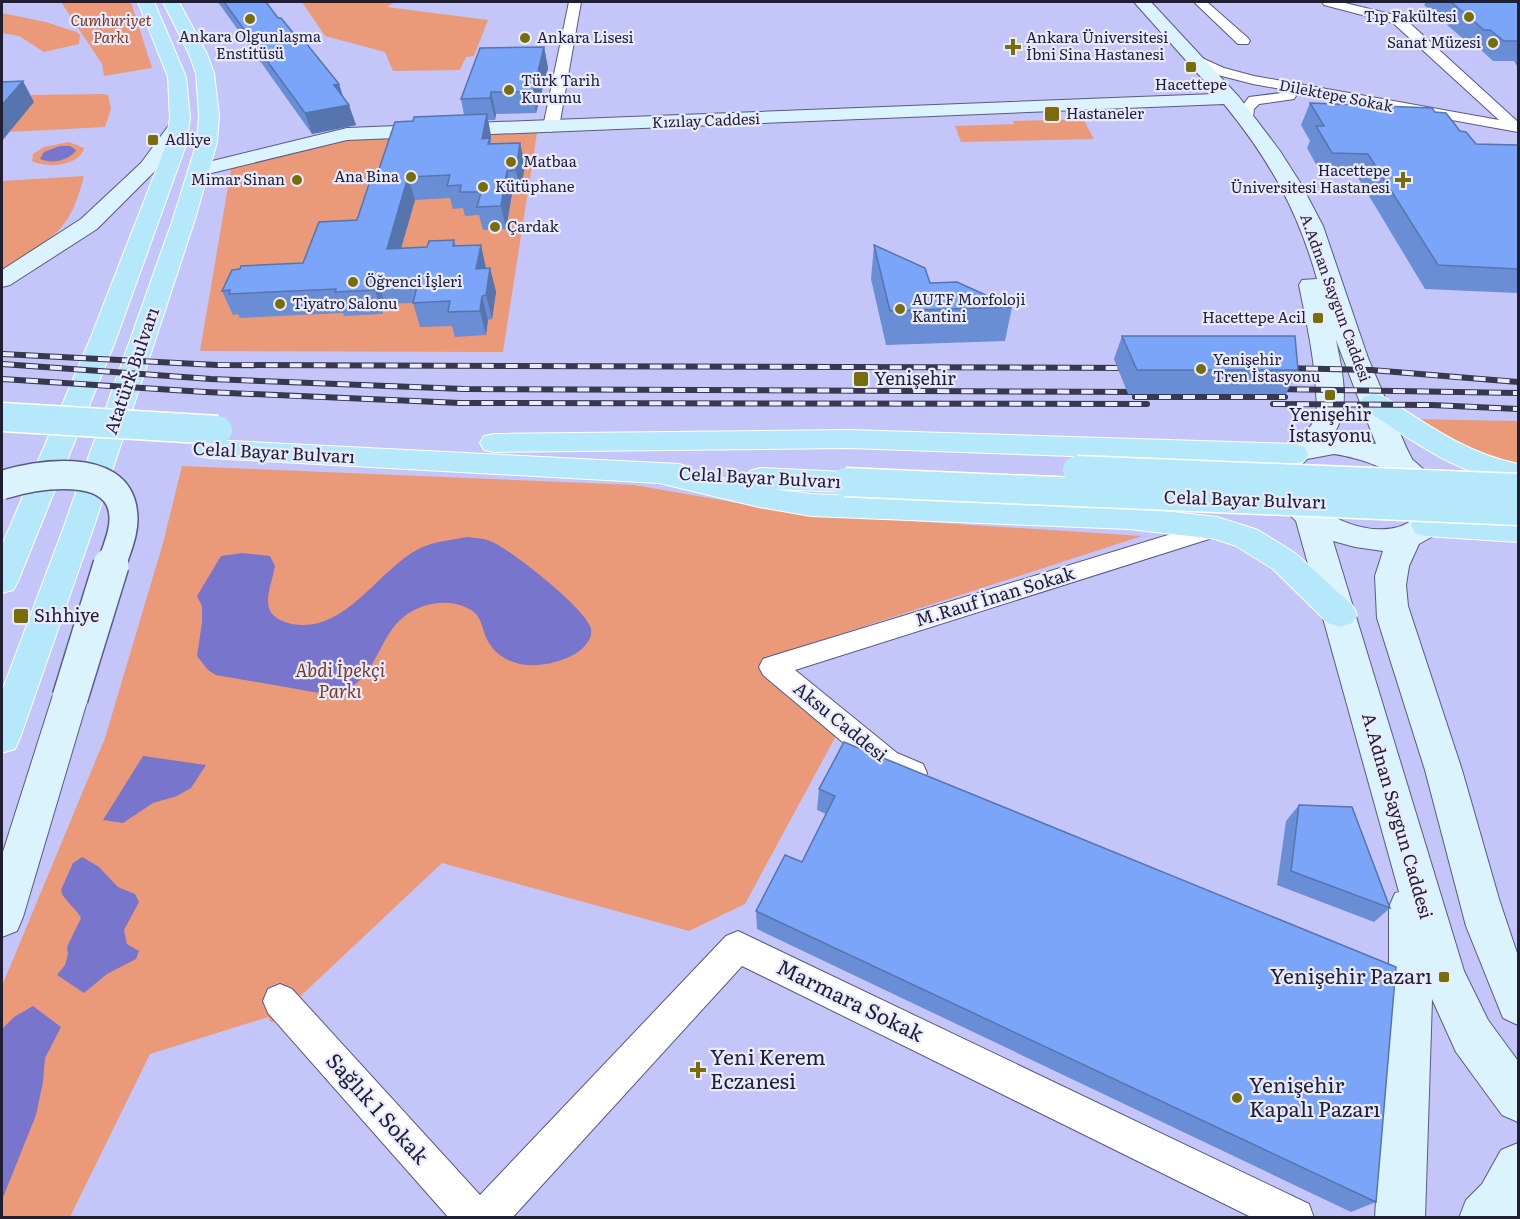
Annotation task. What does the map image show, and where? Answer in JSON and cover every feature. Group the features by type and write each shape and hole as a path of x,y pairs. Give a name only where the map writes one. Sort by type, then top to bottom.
{"main road":[{"name":"Atatürk Bulvarı","path":"2,581 106,331 176,145 179,125 177,77 146,2"},
{"name":"Atatürk Bulvarı","path":"2,738 53,602 184,219 207,142 209,115 205,73 198,54 171,2"},
{"name":"A.Adnan Saygun Caddesi","path":"1129,2 1191,67 1217,100 1271,170 1294,213 1302,239 1327,359 1330,414 1325,426 1284,472 1284,482 1298,505 1310,516 1325,525 1359,538 1394,540 1417,531"},
{"name":"A.Adnan Saygun Caddesi","path":"1142,2 1251,115 1282,170 1306,214 1355,359 1404,469"},
{"name":"Kızılay Caddesi","path":"199,170 347,134 405,130 550,127 1217,100"},
{"path":"2,280 88,224 148,167 179,125"},
{"path":"1374,403 1450,452 1488,468 1518,475"},
{"name":"Celal Bayar Bulvarı","path":"2,417 214,440 659,473 845,472 1351,480 1518,488"},
{"name":"Celal Bayar Bulvarı","path":"2,439 494,443 845,472 1518,511"},
{"path":"494,443 849,440 1300,452"},
{"name":"A.Adnan Saygun Caddesi","path":"1300,452 1319,446 1351,447 1384,457 1420,482 1431,501 1430,518 1395,554 1389,592 1394,618 1450,790 1470,872 1507,981 1518,1003"},
{"path":"1404,469 1518,475"},
{"path":"659,473 736,492 812,505 1129,518 1217,528 1247,538 1284,561 1340,614"},
{"path":"2,484 45,475 80,475 109,488 118,498 123,510 119,541 2,917"},
{"name":"A.Adnan Saygun Caddesi","path":"1310,516 1434,948 1448,987 1472,1036 1518,1100"},
{"path":"1417,531 1518,531"},
{"path":"1400,1218 1395,971 1409,861"},
{"path":"1484,1218 1511,1183 1518,1167"},
{"path":"1494,1218 1518,1215"}],"street":[{"path":"550,127 575,2"},
{"path":"1200,2 1243,41"},
{"path":"1328,2 1398,20 1517,130"},
{"name":"Dilektepe Sokak","path":"1196,57 1219,71 1252,80 1517,130"},
{"path":"1251,115 1256,103 1265,100 1300,99 1517,130"},
{"name":"M.Rauf İnan Sokak","path":"772,667 1217,528"},
{"name":"Aksu Caddesi","path":"772,667 887,762 942,785"},
{"name":"Marmara Sokak","path":"485,1218 738,947 1295,1218"},
{"name":"Sağlık 1 Sokak","path":"280,1001 475,1218"}],"green space":[{"name":"Cumhuriyet Parkı","path":"61,2 131,2 152,68 104,76 102,64"},
{"path":"302,2 395,2 387,7 488,20 474,56 466,57 460,70 393,71 385,52 325,36"},
{"path":"2,13 46,22 76,32 80,35 79,44 44,52 19,36 2,33"},
{"path":"32,95 108,95 111,109 105,127 10,132 25,102"},
{"path":"1083,119 1094,139 961,142 955,126 1014,124 1013,121"},
{"path":"537,133 503,352 200,351 231,169 349,140 403,136"},
{"path":"69,142 84,148 76,159 54,165 32,161 33,154 44,147"},
{"path":"84,176 72,212 64,224 45,242 2,269 2,181"},
{"path":"1413,419 1518,421 1518,466 1479,456"},
{"name":"Abdi İpekçi Parkı","path":"182,466 634,485 801,514 1142,536 764,659 837,734 745,904 689,931 442,863 272,1023 268,1017 150,1054 70,1217 2,1218 2,986 105,738 163,543"}],"shaded area":[{"path":"60,146 70,146 76,150 67,158 59,161 40,159 44,152"},
{"path":"467,537 485,539 513,555 577,608 591,629 589,640 584,647 575,654 553,663 529,665 517,663 506,659 489,643 476,613 458,605 444,603 415,610 397,623 366,674 356,684 343,691 325,694 216,675 208,670 197,656 202,606 197,596 221,556 242,553 270,556 275,566 268,600 272,614 288,623 307,625 325,621 341,612 357,601 400,561 415,551 434,543"},
{"path":"143,756 206,765 191,788 177,796 153,803 123,823 103,820"},
{"path":"82,857 99,867 118,887 135,894 139,902 124,930 127,944 139,951 136,959 107,974 84,993 57,975 65,965 67,947 81,918 61,890 73,863"},
{"path":"33,1006 61,1027 45,1058 36,1115 2,1200 2,1029 14,1017"}],"building":[{"path":"224,2 266,2 294,34 298,33 339,84 334,85 349,105 305,113"},
{"path":"1451,2 1518,2 1518,41 1504,41 1490,30 1484,30"},
{"path":"544,47 533,92 491,92 490,98 461,99 480,48"},
{"path":"23,81 2,105 2,82"},
{"path":"1310,103 1432,108 1435,112 1446,113 1460,131 1466,132 1476,144 1518,145 1518,269 1438,265 1368,154 1332,153 1316,126 1324,126"},
{"path":"487,114 482,139 490,138 488,144 520,143 516,170 507,171 501,206 477,207 481,192 460,192 461,185 447,186 450,175 408,177 387,249 427,247 429,241 454,240 453,246 481,245 476,269 490,268 486,295 482,296 480,311 448,312 450,301 413,303 419,278 377,280 375,290 335,292 336,289 229,294 230,290 222,291 232,270 240,269 241,266 303,263 319,222 357,220 371,178 376,178 395,122 413,121 414,117"},
{"path":"874,245 925,268 930,283 957,282 1012,307 890,311"},
{"path":"1122,336 1295,336 1298,370 1137,370"},
{"name":"Yenişehir Kapalı Pazarı","path":"844,742 1396,967 1376,1202 756,911 785,855 802,862 835,796 819,789"},
{"path":"1299,805 1352,807 1390,908 1291,871"}],"railway":[{"path":"2,354 217,365 1135,368"},
{"path":"2,364 211,379 464,389 1144,392"},
{"path":"1282,368 1371,370 1518,382"},
{"path":"2,379 205,392 460,403 1147,404"},
{"path":"1273,389 1518,393"},
{"path":"1135,397 1285,397"},
{"path":"1273,404 1432,405 1518,409"}],"place":[{"name":"Tıp Fakültesi","path":"1469,17"},
{"name":"Ankara Olgunlaşma Enstitüsü","path":"250,19"},
{"name":"Ankara Lisesi","path":"525,38"},
{"name":"Sanat Müzesi","path":"1493,43"},
{"name":"Ankara Üniversitesi İbni Sina Hastanesi","path":"1013,47"},
{"name":"Hacettepe","path":"1191,67"},
{"name":"Türk Tarih Kurumu","path":"509,90"},
{"name":"Hastaneler","path":"1052,114"},
{"name":"Adliye","path":"153,140"},
{"name":"Matbaa","path":"511,162"},
{"name":"Ana Bina","path":"411,177"},
{"name":"Mimar Sinan","path":"297,180"},
{"name":"Hacettepe Üniversitesi Hastanesi","path":"1403,180"},
{"name":"Kütüphane","path":"483,187"},
{"name":"Çardak","path":"495,227"},
{"name":"Öğrenci İşleri","path":"353,282"},
{"name":"Tiyatro Salonu","path":"280,304"},
{"name":"AUTF Morfoloji Kantini","path":"900,309"},
{"name":"Hacettepe Acil","path":"1318,318"},
{"name":"Yenişehir Tren İstasyonu","path":"1201,369"},
{"name":"Yenişehir","path":"861,379"},
{"name":"Yenişehir İstasyonu","path":"1330,395"},
{"name":"Sıhhiye","path":"21,616"},
{"name":"Yenişehir Pazarı","path":"1444,977"},
{"name":"Yeni Kerem Eczanesi","path":"698,1070"},
{"name":"Yenişehir Kapalı Pazarı","path":"1237,1098"}]}
